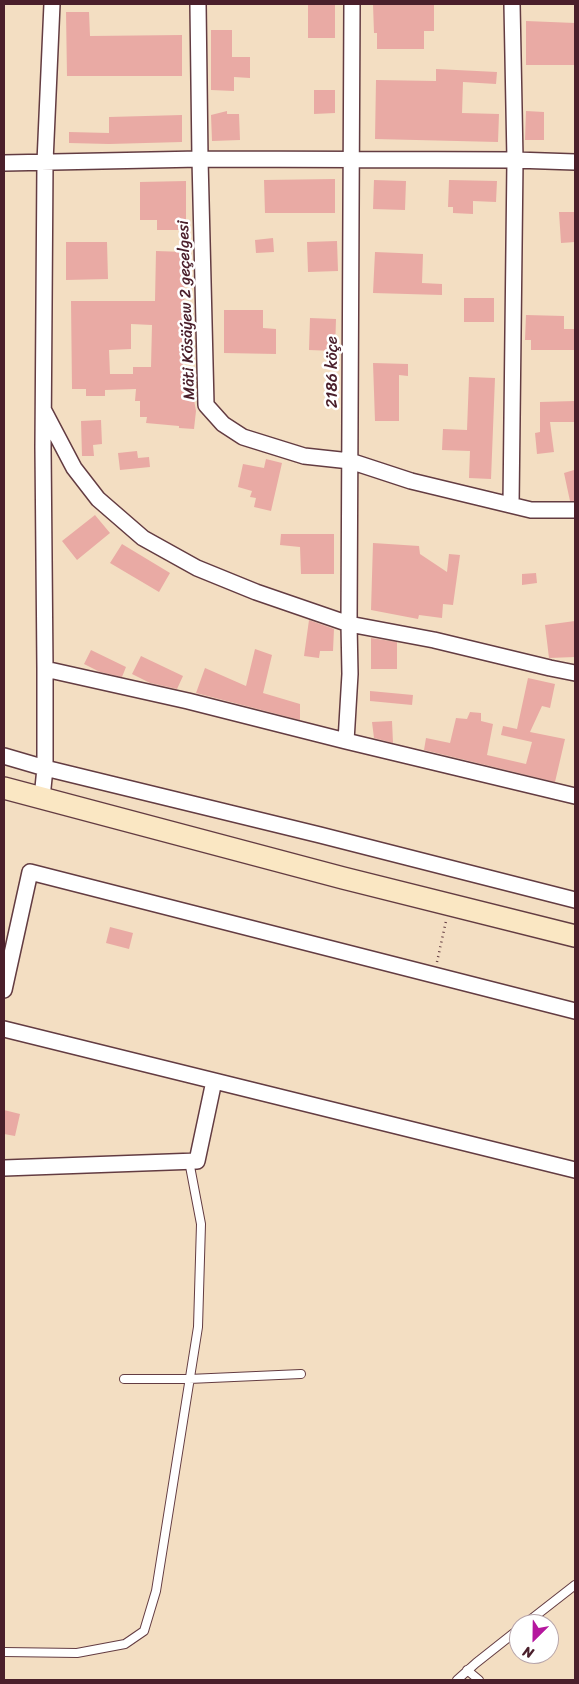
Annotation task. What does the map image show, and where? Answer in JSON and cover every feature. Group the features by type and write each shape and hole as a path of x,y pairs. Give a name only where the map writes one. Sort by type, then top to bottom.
{"street":[{"path":"42,798 45,669 43,408 45,162 52,4"},
{"name":"Mäti Kösäýew 2 geçelgesi","path":"198,4 206,404 223,424 244,437 304,456 350,461 411,481 531,510 575,510"},
{"name":"2186 köçe","path":"346,741 350,674 352,4"},
{"path":"511,505 515,160 512,4"},
{"path":"4,163 200,159 515,160 575,162"},
{"path":"43,408 74,468 98,499 143,538 197,568 256,592 349,624 434,640 550,668 575,672"},
{"path":"45,669 188,701 575,796"},
{"path":"4,756 44,768 310,832 575,900"},
{"path":"4,788 575,936"},
{"path":"4,990 30,872 575,1011"},
{"path":"4,1029 575,1170"},
{"path":"4,1168 197,1160 214,1081"}],"lane":[{"path":"4,1652 77,1653 125,1644 144,1630 156,1591 198,1327 202,1224 189,1161"},
{"path":"124,1379 189,1379 301,1374"},
{"path":"538,1614 575,1585"},
{"path":"457,1680 509,1637"},
{"path":"468,1670 479,1680"}],"path":[{"path":"434,975 450,905"}],"building":[{"path":"308,4 335,4 335,38 308,38"},
{"path":"373,4 434,4 434,31 424,31 424,49 377,49 377,33 374,33"},
{"path":"66,12 89,12 90,36 182,35 182,76 67,76"},
{"path":"526,21 575,23 575,65 526,65"},
{"path":"211,30 232,30 232,57 250,57 250,78 234,77 234,91 211,90"},
{"path":"436,69 497,72 496,84 463,82 462,113 499,114 498,142 375,139 376,80 436,81"},
{"path":"314,90 335,90 335,113 314,114"},
{"path":"227,111 227,114 239,114 240,140 212,141 211,115"},
{"path":"526,111 544,112 544,140 525,140"},
{"path":"182,115 182,142 69,143 69,132 109,133 109,117"},
{"path":"335,179 335,213 265,213 264,180"},
{"path":"374,180 406,181 405,210 373,209"},
{"path":"449,180 497,181 496,202 473,201 473,214 453,213 453,207 448,207"},
{"path":"186,181 186,230 157,230 157,220 140,220 140,182"},
{"path":"559,212 575,212 575,242 561,243"},
{"path":"273,238 274,252 256,253 255,240"},
{"path":"337,241 338,271 308,272 307,242"},
{"path":"66,242 107,242 108,279 66,280"},
{"path":"156,251 185,252 183,379 190,378 196,411 194,429 146,423 147,417 140,417 140,401 135,401 136,389 105,390 105,396 86,396 86,389 72,389 71,301 155,301","holes":["131,324 152,325 151,367 133,367 133,374 110,374 109,350 131,349"]},
{"path":"375,252 423,254 422,283 442,284 442,295 373,293"},
{"path":"464,298 494,298 494,322 464,322"},
{"path":"224,310 263,310 263,328 276,329 276,354 224,353"},
{"path":"526,315 564,316 564,329 575,329 575,350 531,350 531,340 525,340"},
{"path":"310,318 336,319 335,351 309,350"},
{"path":"373,363 408,364 408,376 399,375 399,421 375,421"},
{"path":"469,377 495,378 491,479 469,478 470,451 442,450 443,429 467,430"},
{"path":"575,401 575,422 550,422 554,452 537,454 535,433 540,432 540,402"},
{"path":"101,420 102,444 93,445 94,456 82,456 81,421"},
{"path":"137,451 138,458 149,457 150,467 120,470 118,453"},
{"path":"266,459 282,463 271,511 254,507 256,498 250,497 252,491 238,487 243,464 264,468"},
{"path":"574,470 575,501 570,501 564,473"},
{"path":"95,515 110,533 77,560 62,541"},
{"path":"281,534 334,534 334,574 301,574 300,547 280,545"},
{"path":"373,543 419,546 420,554 447,572 449,554 460,555 453,605 443,604 442,618 419,615 418,619 371,610"},
{"path":"122,544 170,573 159,592 110,563"},
{"path":"536,573 537,583 522,585 522,574"},
{"path":"309,620 334,629 333,651 320,651 319,658 304,656"},
{"path":"575,621 575,657 549,658 545,625"},
{"path":"371,638 397,642 397,669 371,669"},
{"path":"255,649 272,655 263,693 300,704 300,720 196,693 205,668 246,686"},
{"path":"91,650 126,667 122,677 100,672 84,664"},
{"path":"141,656 183,676 177,689 150,683 132,674"},
{"path":"528,678 555,684 550,708 542,706 530,732 565,739 555,782 424,750 426,738 450,743 456,718 467,719 470,712 481,713 481,721 493,724 487,755 526,764 532,742 501,735 503,726 517,729"},
{"path":"370,691 413,695 412,705 370,701"},
{"path":"392,721 393,743 374,738 372,722"},
{"path":"110,927 133,933 129,949 106,943"},
{"path":"4,1110 20,1114 15,1136 4,1134"}]}
